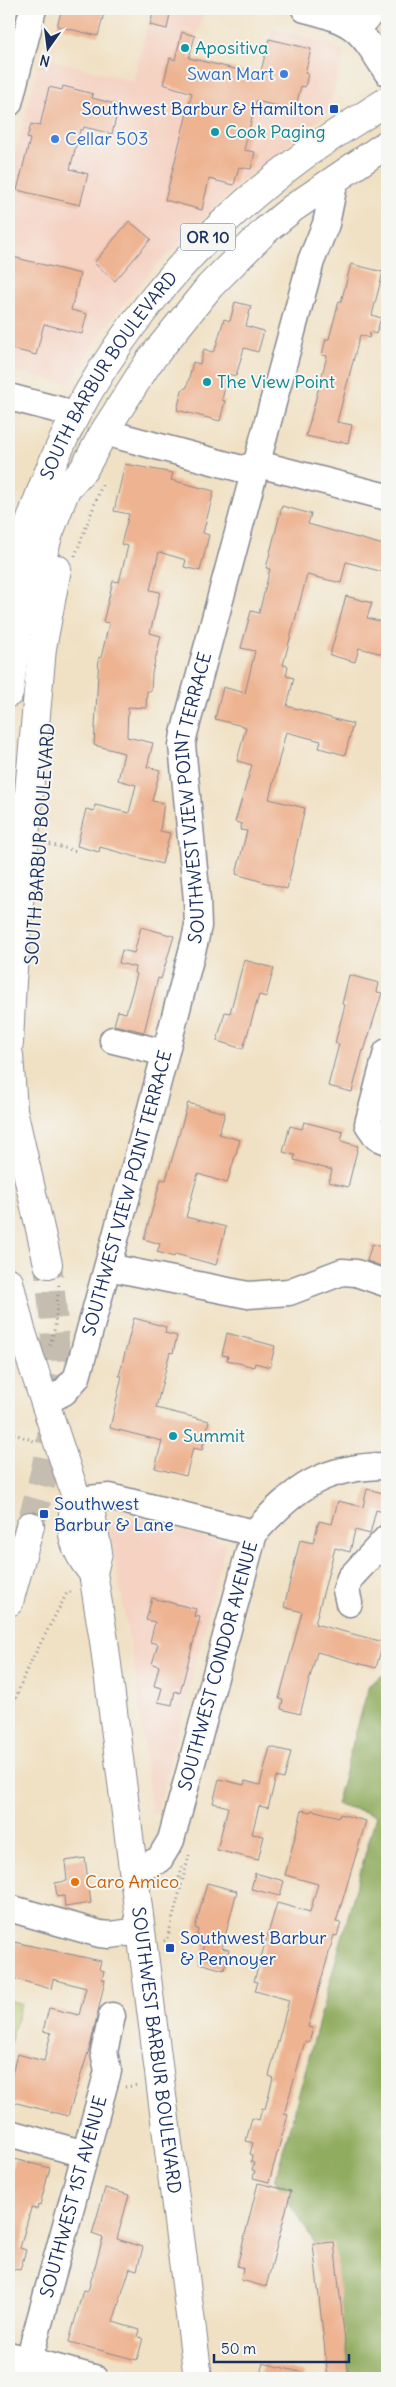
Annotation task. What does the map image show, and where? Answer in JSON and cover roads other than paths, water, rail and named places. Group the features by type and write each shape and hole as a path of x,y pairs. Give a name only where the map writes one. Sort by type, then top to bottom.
{"main road":[{"name":"SOUTH BARBUR BOULEVARD","path":"9,693 17,630 10,585 40,493 74,418 127,334 167,282 207,238 249,199 301,158 387,101"},
{"name":"SOUTH BARBUR BOULEVARD","path":"17,630 33,593 48,536 66,489 94,474 104,432 130,390 167,337 210,286 266,230 293,208 387,144"},
{"name":"OR 10","path":"9,1042 12,980 42,648 55,577 80,496 94,474"},
{"path":"9,1056 13,1110 54,1272"},
{"path":"9,1282 21,1330 77,1500"},
{"path":"9,1357 21,1330"},
{"name":"SOUTHWEST BARBUR BOULEVARD","path":"77,1500 70,1518 79,1557 94,1580 104,1641 198,2378"},
{"path":"9,1602 30,1526"}],"street":[{"path":"9,103 33,9"},
{"path":"305,9 344,21 358,30 373,48 387,72"},
{"path":"358,30 374,9"},
{"name":"SOUTHWEST VIEW POINT TERRACE","path":"45,1402 64,1392 77,1377 198,926 182,745 311,260 326,224 335,180"},
{"path":"9,397 59,410 74,418"},
{"path":"104,432 242,469 258,464 387,497"},
{"path":"113,1040 165,1053"},
{"path":"387,1052 368,1124 377,1137 387,1140"},
{"path":"108,1267 248,1295 289,1292 342,1272 356,1272 385,1283"},
{"name":"SOUTHWEST CONDOR AVENUE","path":"133,1871 159,1860 171,1840 254,1533 279,1505 328,1474 362,1466 387,1466"},
{"path":"77,1500 110,1497 254,1533"},
{"path":"349,1603 346,1590 350,1578 387,1538"},
{"path":"9,1908 100,1934 140,1932"},
{"name":"SOUTHWEST 1ST AVENUE","path":"20,2365 85,2154 105,2081 104,2052 112,2016"},
{"path":"9,2133 85,2154"},
{"path":"20,2365 94,2378"}],"tunnel":[{"path":"30,1526 46,1466 56,1387 55,1346 48,1264"}],"place":[{"name":"Apositiva","path":"185,48"},
{"name":"Swan Mart","path":"284,74"},
{"name":"Southwest Barbur & Hamilton","path":"334,109"},
{"name":"Cook Paging","path":"215,132"},
{"name":"Cellar 503","path":"55,139"},
{"name":"The View Point","path":"207,382"},
{"name":"Summit","path":"173,1436"},
{"name":"Southwest Barbur & Lane","path":"44,1514"},
{"name":"Caro Amico","path":"75,1882"},
{"name":"Southwest Barbur & Pennoyer","path":"170,1948"}]}
